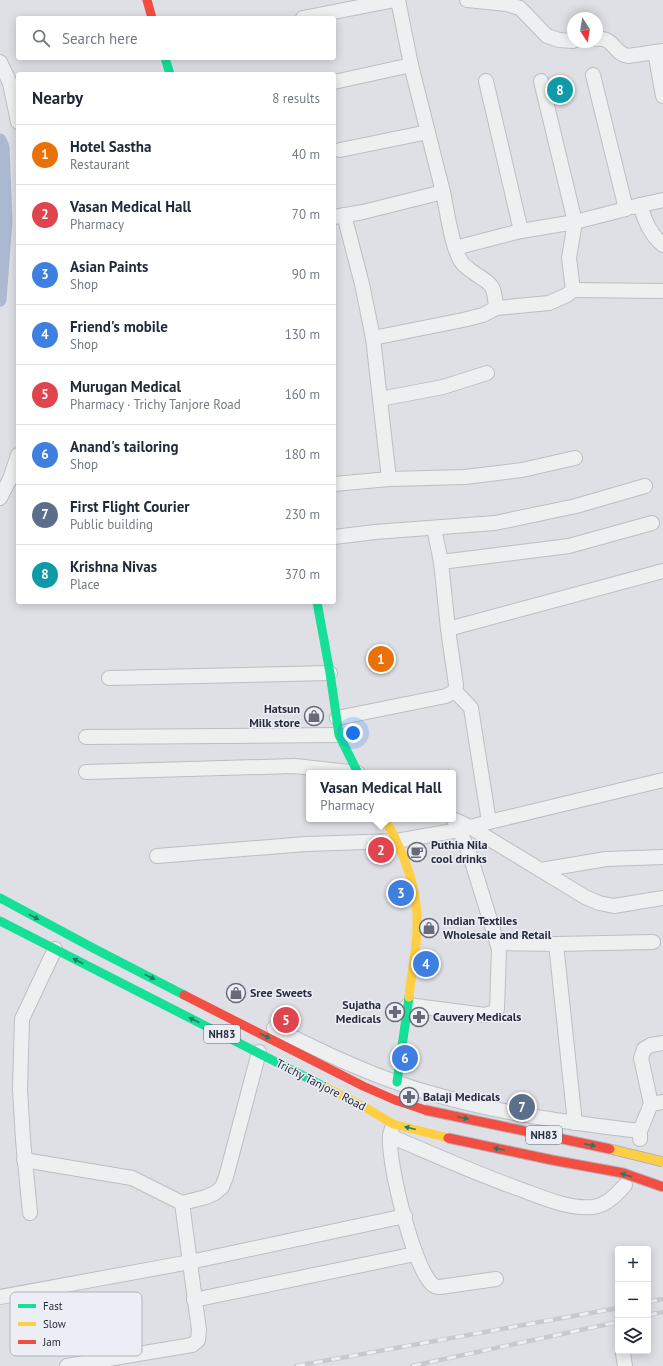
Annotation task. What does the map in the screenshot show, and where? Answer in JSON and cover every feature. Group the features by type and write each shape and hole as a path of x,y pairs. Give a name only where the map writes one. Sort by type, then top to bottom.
{"main road":[{"path":"147,0 151,16"},
{"path":"166,60 168,72"},
{"path":"317,604 330,673 339,735 356,770"},
{"path":"387,822 406,865 417,914 416,941 397,1082"},
{"name":"Trichy Tanjore Road","path":"0,898 93,948 224,1015 364,1086 395,1100 425,1110 628,1153 663,1162"},
{"name":"Trichy Tanjore Road","path":"0,921 368,1109 391,1130 448,1138 623,1173 663,1187"}],"street":[{"path":"313,16 395,0"},
{"path":"398,0 411,65 443,192 455,248 463,264 491,284 495,294 496,308"},
{"path":"467,0 507,4 520,8 547,36 559,40 567,41"},
{"path":"603,39 608,41 624,56 659,52 663,96"},
{"path":"0,62 10,83 16,101"},
{"path":"336,82 411,65"},
{"path":"593,75 626,209"},
{"path":"486,81 520,231"},
{"path":"541,81 575,222 569,258 573,290"},
{"path":"340,150 428,132"},
{"path":"388,472 373,338 348,215 443,192"},
{"path":"455,248 520,231 575,222 663,200"},
{"path":"640,205 645,221 655,238 663,245"},
{"path":"373,338 463,320 483,315 496,308 549,303 567,295 573,290 663,291"},
{"path":"380,399 443,387 487,373"},
{"path":"336,484 388,472 465,476 522,470 575,458"},
{"path":"0,498 14,479 16,466"},
{"path":"336,537 375,532 495,524 576,506 645,486"},
{"path":"440,562 569,546 652,523"},
{"path":"434,528 440,562 456,685 455,691"},
{"path":"448,629 663,572"},
{"path":"109,678 330,673"},
{"path":"337,718 446,696 455,691"},
{"path":"455,691 471,708 489,822"},
{"path":"86,737 339,735"},
{"path":"86,772 295,766 331,770"},
{"path":"157,856 306,844 396,840 461,826 489,822 663,780"},
{"path":"461,826 585,897 599,903 614,906 663,898"},
{"path":"408,1005 485,1016 495,1012 498,1006 498,943 461,826"},
{"path":"540,870 606,859 663,856"},
{"path":"498,943 556,944 653,942"},
{"path":"556,944 575,1123"},
{"path":"30,1213 24,1160 20,1089 22,1019 56,949"},
{"path":"224,1015 245,1014 310,1047 352,1065 436,1095 480,1106 640,1135 657,1103 640,1058 644,1049 651,1045 663,1043"},
{"path":"24,1160 132,1178 182,1203 206,1197 222,1187 228,1170 258,1052"},
{"path":"496,1279 440,1287 434,1286 428,1280 415,1254 397,1189 391,1158 391,1130 503,1183 551,1200 577,1206 594,1207 608,1202 625,1185"},
{"path":"142,1353 192,1345 198,1340 199,1330 182,1203"},
{"path":"27,1292 190,1262 405,1216"},
{"path":"194,1300 415,1254"},
{"path":"0,1297 10,1295"},
{"path":"67,1366 127,1356"}],"building":[{"path":"569,79 574,98 555,102 550,81"}],"waterway":[{"path":"0,140 3,147 6,221 0,300"}],"railway":[{"path":"651,1301 663,1299"},
{"path":"296,1366 615,1309"},
{"path":"651,1314 663,1312"},
{"path":"412,1366 615,1323"}],"traffic: fast":[{"path":"166,60 169,72"},
{"path":"317,604 330,673 339,735 356,770"},
{"path":"0,898 184,995"},
{"path":"0,921 325,1087"},
{"path":"397,1082 409,997"}],"traffic: slow":[{"path":"387,822 404,857 412,885 417,913 417,936 409,997"},
{"path":"325,1087 368,1109 393,1124 448,1138"},
{"path":"610,1149 663,1162"}],"traffic: jam":[{"path":"147,0 151,16"},
{"path":"184,995 363,1086 395,1100 425,1110"},
{"path":"425,1110 610,1149"},
{"path":"448,1138 623,1173 663,1187"}],"place":[{"name":"Krishna Nivas","path":"560,90"},
{"name":"Hotel Sastha","path":"381,659"},
{"name":"Hatsun Milk store","path":"314,716"},
{"name":"Vasan Medical Hall","path":"381,850"},
{"name":"Puthia Nila cool drinks","path":"417,852"},
{"name":"Asian Paints","path":"401,893"},
{"name":"Indian Textiles Wholesale and Retail","path":"429,928"},
{"name":"Friend's mobile","path":"426,964"},
{"name":"Sree Sweets","path":"236,993"},
{"name":"Sujatha Medicals","path":"395,1012"},
{"name":"Cauvery Medicals","path":"419,1017"},
{"name":"Murugan Medical","path":"286,1020"},
{"name":"Anand's tailoring","path":"405,1058"},
{"name":"Balaji Medicals","path":"409,1097"},
{"name":"First Flight Courier","path":"522,1107"}]}
